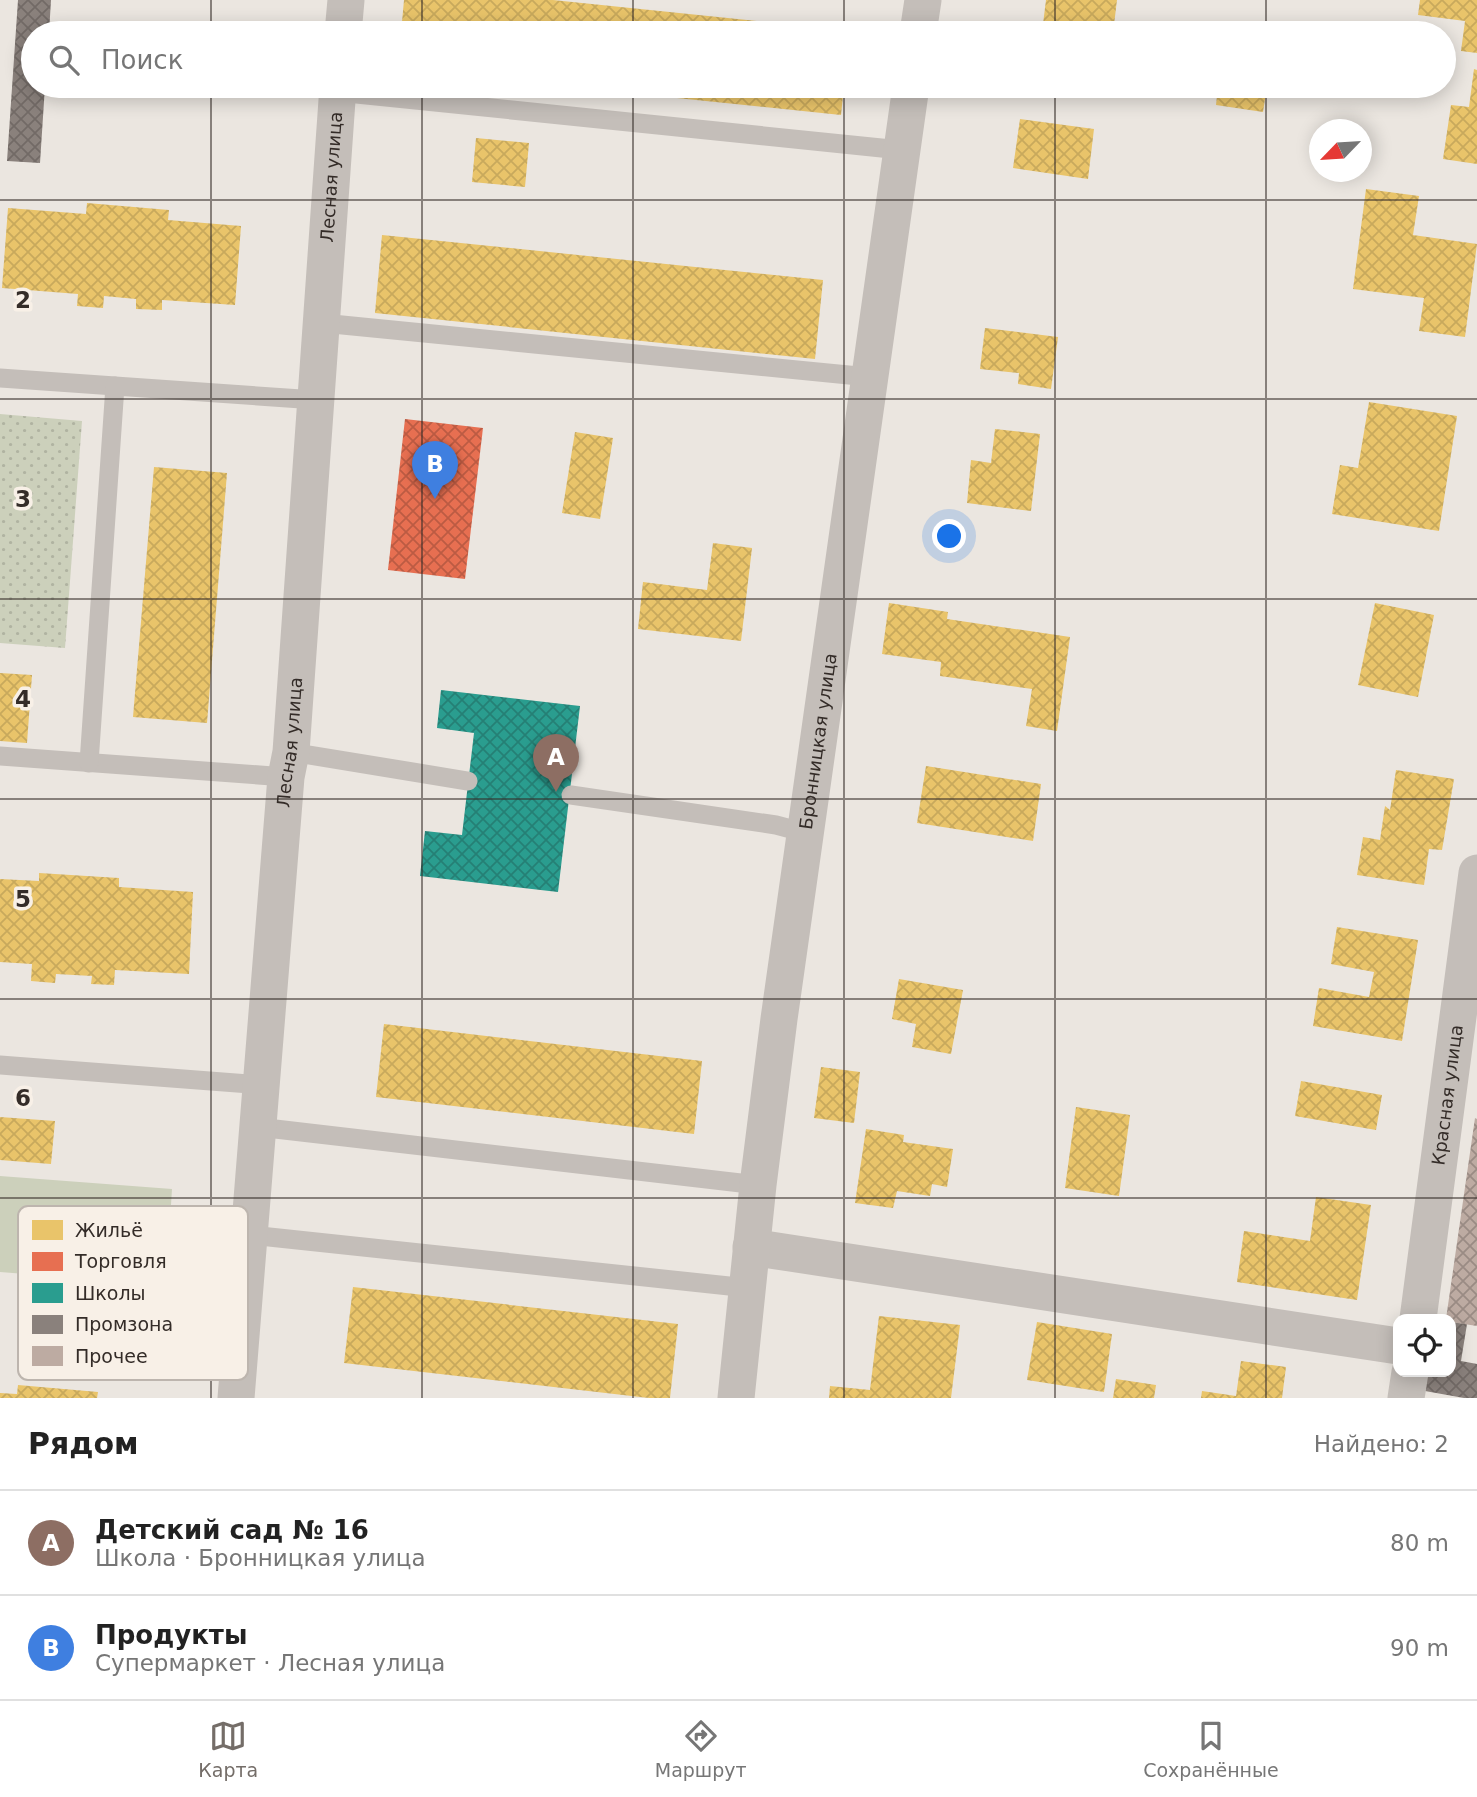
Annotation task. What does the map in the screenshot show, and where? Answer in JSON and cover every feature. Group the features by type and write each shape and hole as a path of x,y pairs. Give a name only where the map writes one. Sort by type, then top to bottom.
{"street":[{"path":"344,21 346,0"},
{"path":"920,21 923,0"},
{"name":"Лесная улица","path":"248,1258 289,765 337,98"},
{"name":"Бронницкая улица","path":"736,1398 758,1185 909,98"},
{"name":"Красная улица","path":"1419,1314 1474,913 1477,873"},
{"path":"751,1247 1393,1345"},
{"path":"1406,1398 1409,1377"},
{"name":"Лесная улица","path":"236,1398 238,1380"}],"lane":[{"path":"421,98 901,150"},
{"path":"322,323 869,377"},
{"path":"0,377 316,400"},
{"path":"89,763 115,386"},
{"path":"0,756 89,763 289,765 468,781"},
{"path":"570,795 776,825 806,833"},
{"path":"0,1065 262,1084"},
{"path":"258,1127 758,1185"},
{"path":"250,1235 748,1288"}],"green space":[{"path":"0,414 82,421 65,648 0,643"},
{"path":"0,1176 172,1189 171,1206 18,1206 18,1273 0,1272"}],"building: Жильё":[{"path":"404,0 553,0 756,21 402,21"},
{"path":"1046,0 1117,0 1114,21 1043,21"},
{"path":"1420,0 1477,0 1477,53 1461,51 1465,21 1418,15"},
{"path":"1474,69 1477,70 1477,164 1443,159 1451,105 1469,107"},
{"path":"677,98 843,98 841,115"},
{"path":"1217,98 1265,98 1263,112 1216,105"},
{"path":"1020,119 1094,129 1088,179 1013,168"},
{"path":"476,138 529,143 525,187 472,182"},
{"path":"1366,189 1419,196 1413,235 1477,244 1465,337 1419,331 1424,298 1353,289"},
{"path":"87,203 169,210 168,220 241,226 235,305 162,300 162,310 136,309 136,299 104,296 103,308 77,306 78,294 2,288 8,208 86,214"},
{"path":"382,235 823,280 815,359 375,313"},
{"path":"985,328 1058,337 1051,389 1018,384 1019,373 980,369"},
{"path":"1369,402 1457,416 1439,531 1332,514 1340,465 1358,468"},
{"path":"995,429 1040,434 1031,511 967,503 971,460 991,463"},
{"path":"575,432 613,438 600,519 562,513"},
{"path":"154,467 227,473 207,723 133,717"},
{"path":"713,543 752,548 741,641 638,629 643,582 707,590"},
{"path":"889,603 948,612 947,619 1070,637 1057,731 1026,726 1032,689 940,676 941,662 882,654"},
{"path":"1375,603 1434,615 1418,697 1358,685"},
{"path":"0,673 32,675 27,743 0,741"},
{"path":"926,766 1041,784 1033,841 917,823"},
{"path":"1396,770 1454,779 1442,850 1429,849 1424,885 1357,875 1363,837 1380,840 1385,806 1390,810"},
{"path":"39,873 119,878 119,887 193,892 189,974 115,970 114,985 91,984 92,976 56,974 55,983 31,981 32,964 0,962 0,879 39,881"},
{"path":"1337,927 1418,940 1402,1041 1313,1026 1319,988 1369,997 1374,972 1331,964"},
{"path":"899,979 963,990 951,1054 912,1047 916,1024 892,1019"},
{"path":"384,1024 702,1061 694,1134 376,1097"},
{"path":"821,1067 860,1072 854,1123 814,1118"},
{"path":"1301,1081 1382,1095 1376,1130 1295,1116"},
{"path":"1076,1107 1130,1115 1119,1196 1065,1188"},
{"path":"0,1117 55,1121 51,1164 0,1160"},
{"path":"866,1129 904,1135 903,1142 953,1149 947,1187 932,1184 930,1196 897,1191 893,1208 855,1203"},
{"path":"1316,1197 1371,1205 1357,1300 1237,1282 1244,1231 1310,1241"},
{"path":"353,1287 678,1324 670,1398 649,1398 344,1363"},
{"path":"879,1316 960,1325 951,1398 829,1398 830,1386 870,1390"},
{"path":"1037,1322 1112,1334 1104,1392 1027,1380"},
{"path":"1241,1361 1286,1367 1282,1398 1201,1398 1202,1391 1236,1396"},
{"path":"1116,1379 1156,1385 1154,1398 1113,1398"},
{"path":"18,1385 98,1392 97,1398 0,1398 0,1393 17,1394"}],"building: Торговля":[{"path":"405,419 483,428 465,579 388,570"}],"building: Школы":[{"path":"441,690 580,706 558,892 420,876 425,831 462,835 474,733 437,728"}],"building: Промзона":[{"path":"18,0 51,0 50,21 21,21 21,98 44,98 40,163 7,161"},
{"path":"1456,1323 1467,1324 1461,1361 1477,1364 1477,1398 1425,1391 1427,1377 1456,1377"}],"building: Прочее":[{"path":"1475,1118 1477,1326 1456,1323 1456,1314 1447,1314"}],"place":[{"name":"Продукты","path":"435,499"},
{"name":"Детский сад № 16","path":"556,792"}]}
